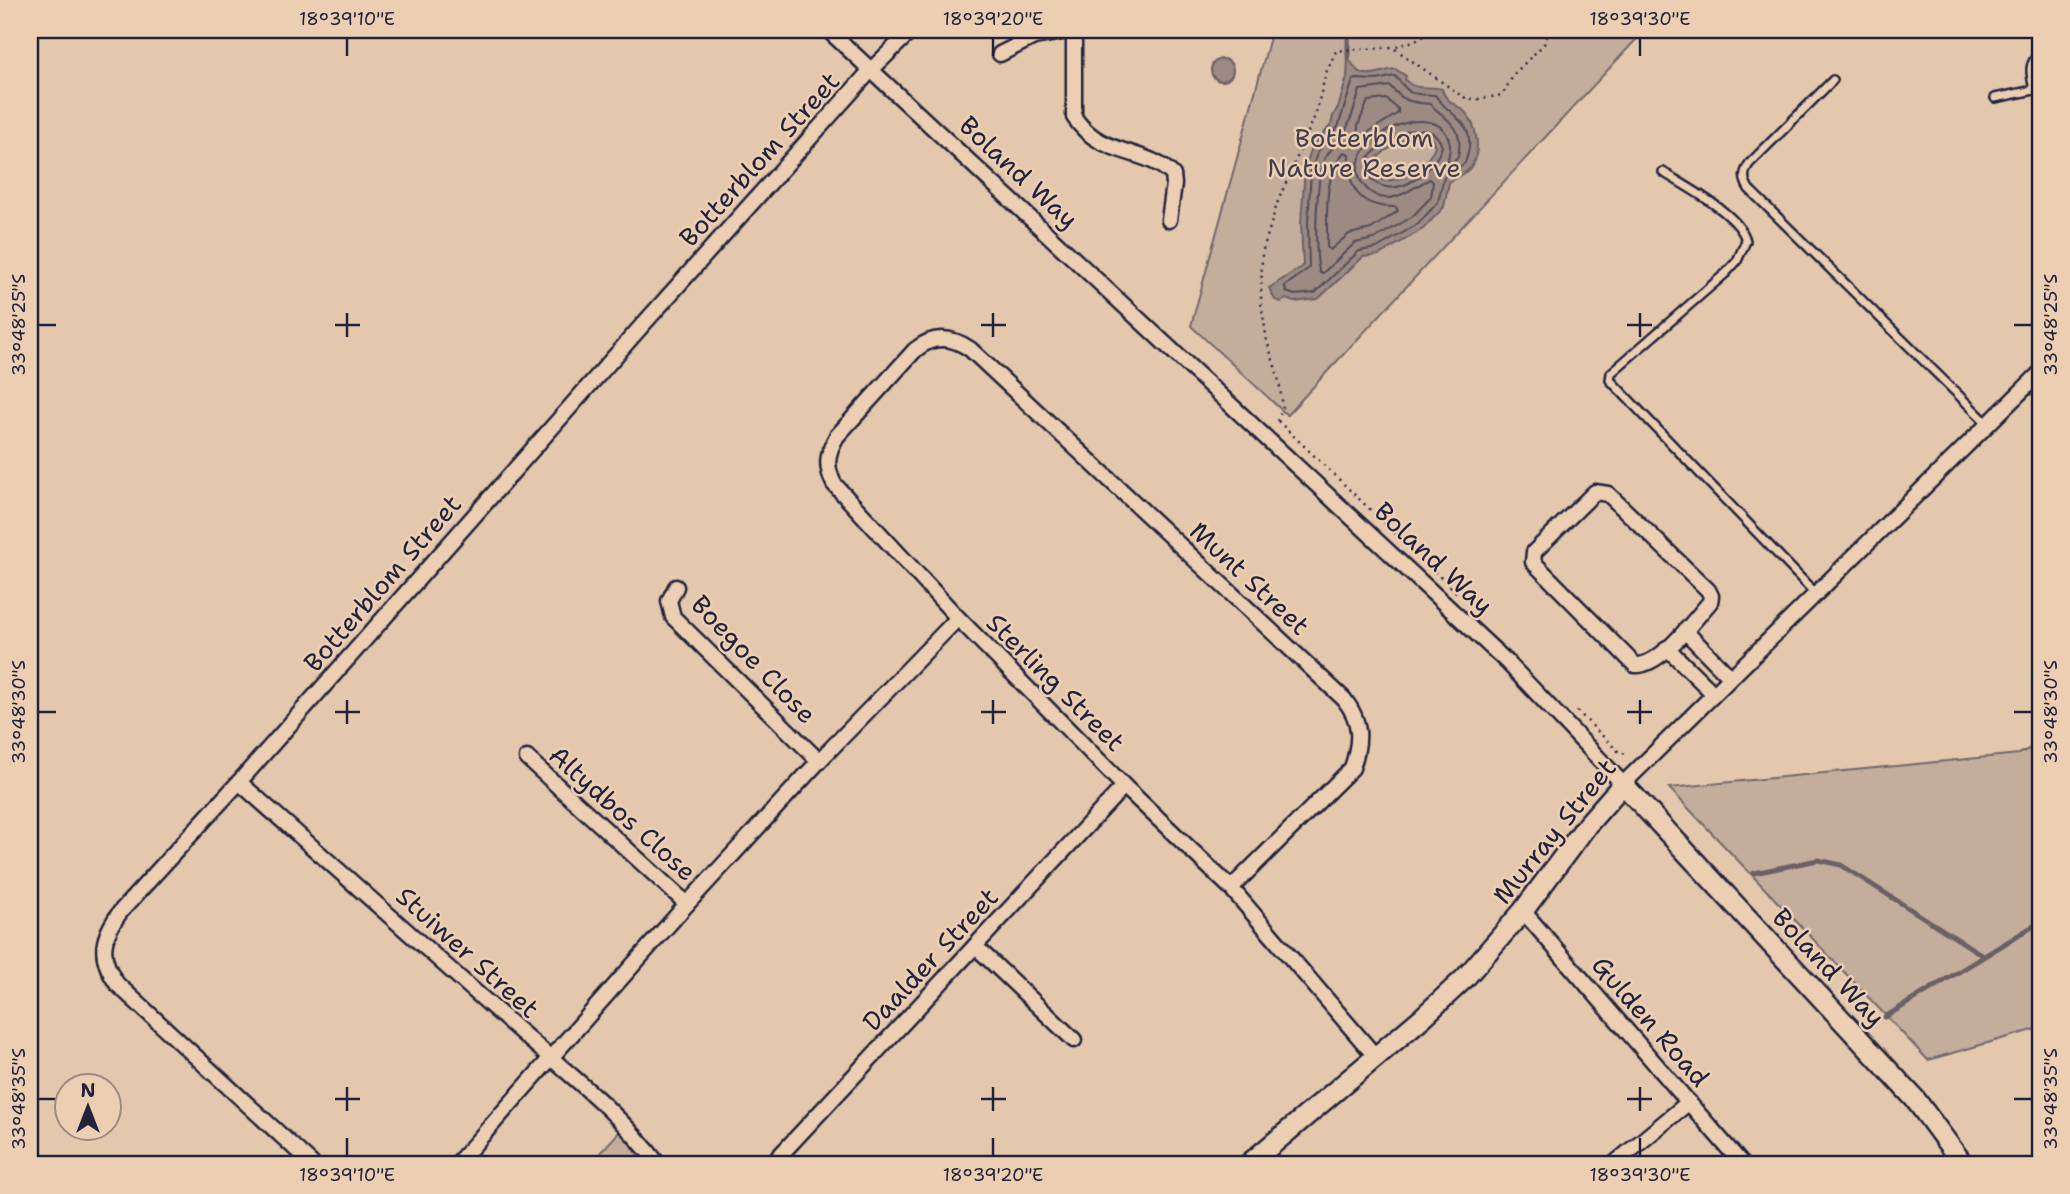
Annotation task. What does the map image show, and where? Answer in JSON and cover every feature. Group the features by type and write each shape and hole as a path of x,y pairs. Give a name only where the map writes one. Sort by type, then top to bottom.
{"street":[{"name":"Boland Way","path":"828,30 1507,662 1915,1098 1964,1164"},
{"name":"Botterblom Street","path":"313,1164 117,984 105,962 104,951 109,928 121,911 239,782 639,329 871,70 912,30"},
{"path":"1000,54 1034,37 1074,30 1074,117 1081,128 1101,143 1159,165 1173,176 1169,220"},
{"name":"Sterling Street","path":"938,338 925,341 915,350 837,436 831,446 827,466 834,484 958,618 1124,786 1231,888 1376,1057"},
{"name":"Munt Street","path":"938,338 953,340 970,349 1324,680 1353,711 1360,734 1352,768 1231,888"},
{"name":"Murray Street","path":"1249,1164 1423,1017 1465,978 1523,911 1587,825 1623,784 2040,373"},
{"path":"1595,492 1608,495 1708,590 1711,596 1710,602 1667,648 1647,664 1636,665 1533,562 1534,552 1595,492"},
{"name":"Boegoe Close","path":"676,587 669,601 673,617 819,761"},
{"path":"457,1164 687,904 819,761 958,618"},
{"path":"1685,631 1730,677"},
{"path":"1667,648 1714,694"},
{"name":"Altydbos Close","path":"527,758 687,904"},
{"name":"Stuiwer Street","path":"239,782 550,1059 612,1110 658,1164"},
{"name":"Daalder Street","path":"772,1164 1124,786"},
{"name":"Gulden Road","path":"1523,911 1742,1164"},
{"path":"975,946 1074,1040"},
{"path":"1614,1164 1689,1102"}],"lane":[{"path":"1995,98 2037,90 2030,67 2033,59 2040,53"},
{"path":"1833,80 1749,164 1744,172 1744,181 1749,189 1988,424"},
{"path":"1663,172 1729,216 1741,229 1746,241 1737,261 1726,273 1611,373 1610,380 1815,593"}],"path":[{"path":"1266,438 1278,421 1283,407 1278,376 1267,341 1261,302 1262,253 1273,217 1315,116 1326,74 1336,51 1393,48 1419,40 1434,30"},
{"path":"1393,48 1463,97 1473,100 1487,99 1502,95 1515,73 1555,30"},
{"path":"1278,421 1464,599"},
{"path":"1571,705 1620,753 1628,755"}],"green space":[{"name":"Botterblom Nature Reserve","path":"1272,30 1645,30 1287,415 1191,326"},
{"path":"2040,743 2040,1028 1928,1060 1669,788 2019,754"},
{"path":"620,1131 645,1164 590,1164"}],"water":[{"path":"1222,59 1230,62 1233,70 1230,78 1222,81 1214,78 1211,70 1214,62"},
{"path":"1348,59 1363,74 1395,69 1417,87 1442,89 1446,97 1469,117 1477,145 1475,159 1468,170 1449,182 1444,207 1423,229 1379,255 1363,257 1318,299 1294,302 1286,299 1281,302 1275,300 1269,288 1303,266 1301,223 1305,168 1312,147 1331,125 1347,77","holes":["1409,137 1432,140 1435,146 1432,153 1413,172 1390,180 1382,180 1375,173 1375,160"]}],"waterway":[{"path":"1348,30 1348,59"},
{"path":"1754,873 1818,860 1841,865 1984,956"},
{"path":"1885,1017 2040,922"}]}
